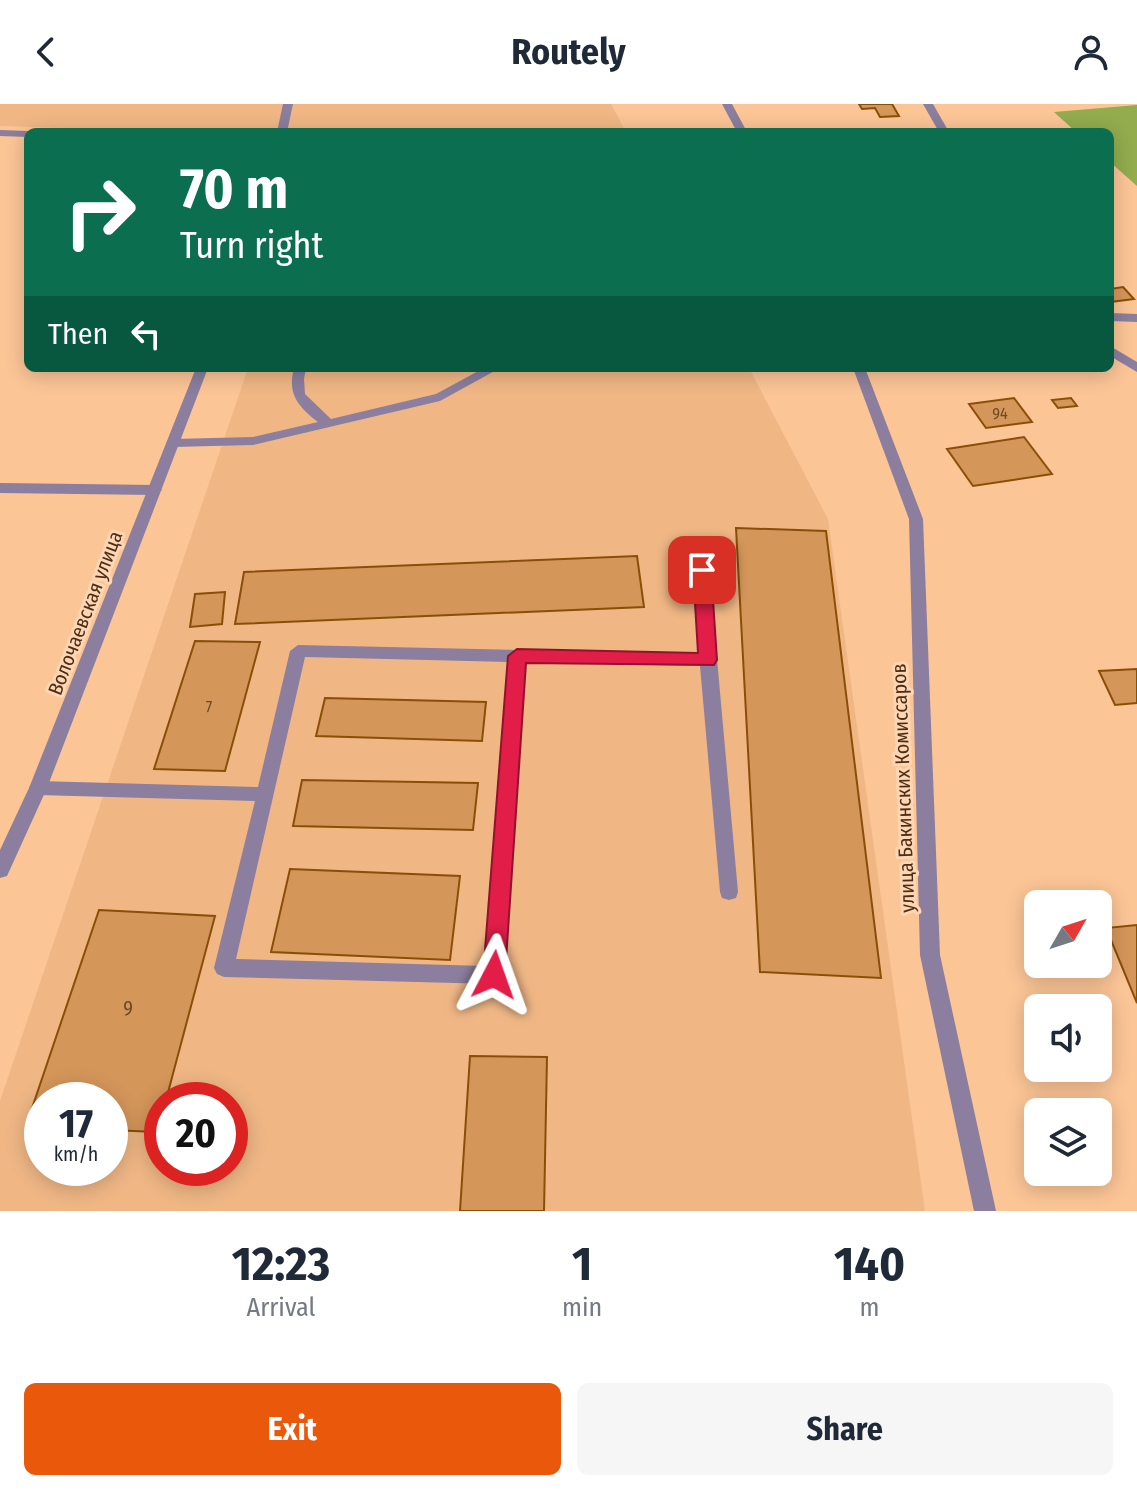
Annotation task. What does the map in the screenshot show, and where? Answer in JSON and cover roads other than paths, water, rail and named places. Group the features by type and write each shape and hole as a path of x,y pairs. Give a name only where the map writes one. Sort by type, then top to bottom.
{"street":[{"path":"283,128 288,104"},
{"path":"727,104 740,128"},
{"path":"928,104 942,128"},
{"path":"0,133 24,134"},
{"path":"1114,317 1137,318"},
{"path":"1114,353 1137,368"},
{"name":"Волочаевская улица","path":"0,870 38,788 200,372"},
{"path":"299,372 296,381 298,395 328,423"},
{"path":"173,443 253,441 440,397 487,372"},
{"name":"улица Бакинских Комиссаров","path":"861,372 916,519 930,955 985,1211"},
{"path":"0,488 155,490"},
{"path":"702,570 729,892"},
{"path":"517,656 494,975 224,968 298,651 708,660"},
{"path":"38,788 265,794"}]}
